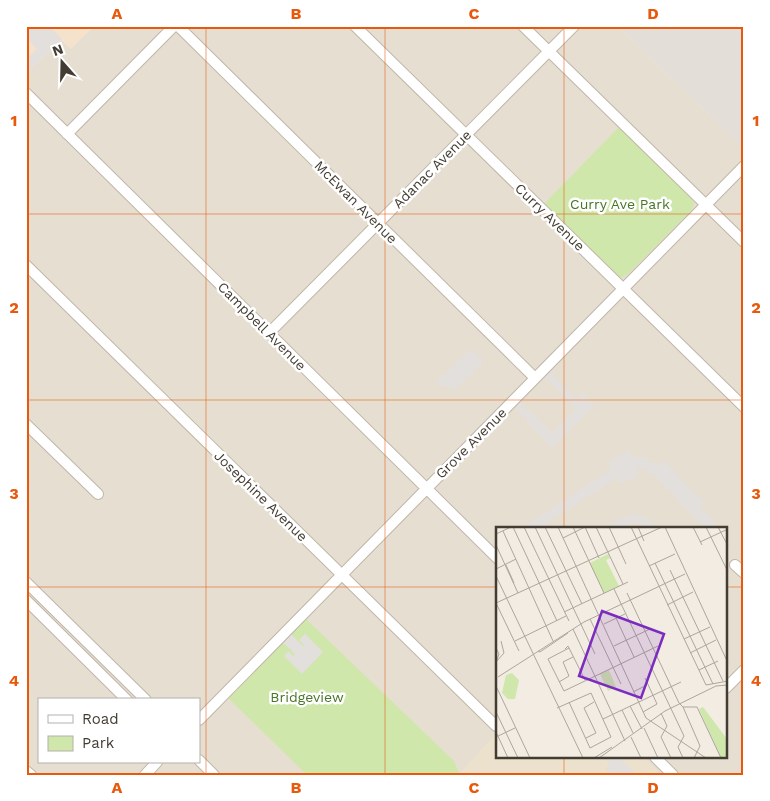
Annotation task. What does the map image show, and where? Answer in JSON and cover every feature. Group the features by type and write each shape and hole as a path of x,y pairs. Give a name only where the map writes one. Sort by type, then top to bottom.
{"street":[{"path":"67,134 174,26"},
{"name":"McEwan Avenue","path":"178,26 535,378"},
{"name":"Curry Avenue","path":"355,26 744,407"},
{"path":"523,26 744,242"},
{"name":"Adanac Avenue","path":"269,333 574,26"},
{"name":"Campbell Avenue","path":"26,93 496,557"},
{"name":"Grove Avenue","path":"200,719 744,166"},
{"name":"Josephine Avenue","path":"26,265 496,726"},
{"path":"26,424 98,494"},
{"path":"735,564 744,573"},
{"path":"26,582 144,698"},
{"path":"26,600 125,698"},
{"path":"728,686 744,670"},
{"path":"658,758 673,775"},
{"path":"200,761 214,775"},
{"path":"144,775 155,764"},
{"path":"26,771 30,775"}],"shaded area":[{"path":"26,26 94,26 71,49 61,40 26,74"},
{"path":"26,26 49,26 62,39 26,74 26,60 37,49 26,37"},
{"path":"94,26 618,26 744,149 744,775 26,775 26,90 29,87 26,85 26,74 61,40 71,48"},
{"path":"618,26 744,26 744,149"},
{"path":"471,349 484,362 453,391 446,385 443,388 436,382"},
{"path":"550,369 554,376 577,399 583,393 595,405 552,448 518,411 510,407 519,399 552,433 576,409 542,376"},
{"path":"628,450 633,457 644,457 658,466 663,460 704,502 699,507 710,516 717,527 704,527 653,474 640,467 636,468 639,476 620,484 616,479 546,523 549,527 524,527 611,469 608,463"},
{"path":"633,514 646,517 657,527 644,527 638,522 625,527 607,527 619,519"},
{"path":"290,633 303,646 299,640 305,634 323,652 302,674 284,656 288,651 293,656 295,654 281,641"},
{"path":"496,734 496,758 645,758 661,775 458,775"},
{"path":"605,758 620,758 637,775 612,775 606,769 610,764"}],"green space":[{"name":"Curry Ave Park","path":"619,127 691,198 694,204 691,211 628,274 620,278 613,274 543,205"},
{"name":"Bridgeview","path":"305,618 454,761 458,775 307,775 226,696"}]}
